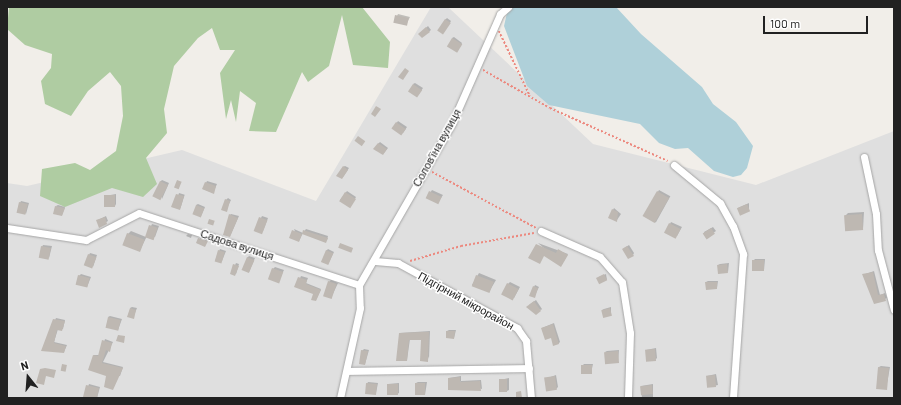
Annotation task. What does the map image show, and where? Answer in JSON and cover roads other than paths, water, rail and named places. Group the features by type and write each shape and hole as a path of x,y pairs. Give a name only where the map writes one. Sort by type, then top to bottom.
{"street":[{"name":"Солов'їна вулиця","path":"360,285 427,170 478,68 496,24 508,7"},
{"path":"864,157 876,214 878,250 894,310"},
{"path":"674,165 720,203 734,226 743,254 733,398"},
{"name":"Садова вулиця","path":"7,228 86,240 139,213 360,285"},
{"path":"541,231 600,257 622,282 630,333 628,398"},
{"name":"Підгірний мікрорайон","path":"375,261 398,263 517,328 526,341 531,398"},
{"path":"340,398 360,308 360,285"},
{"path":"347,371 529,368"}],"water":[{"path":"513,7 616,7 641,34 702,87 713,104 736,122 753,146 747,168 741,175 733,177 714,171 688,148 675,149 659,143 640,124 549,105 527,86 504,26 507,13"}]}
